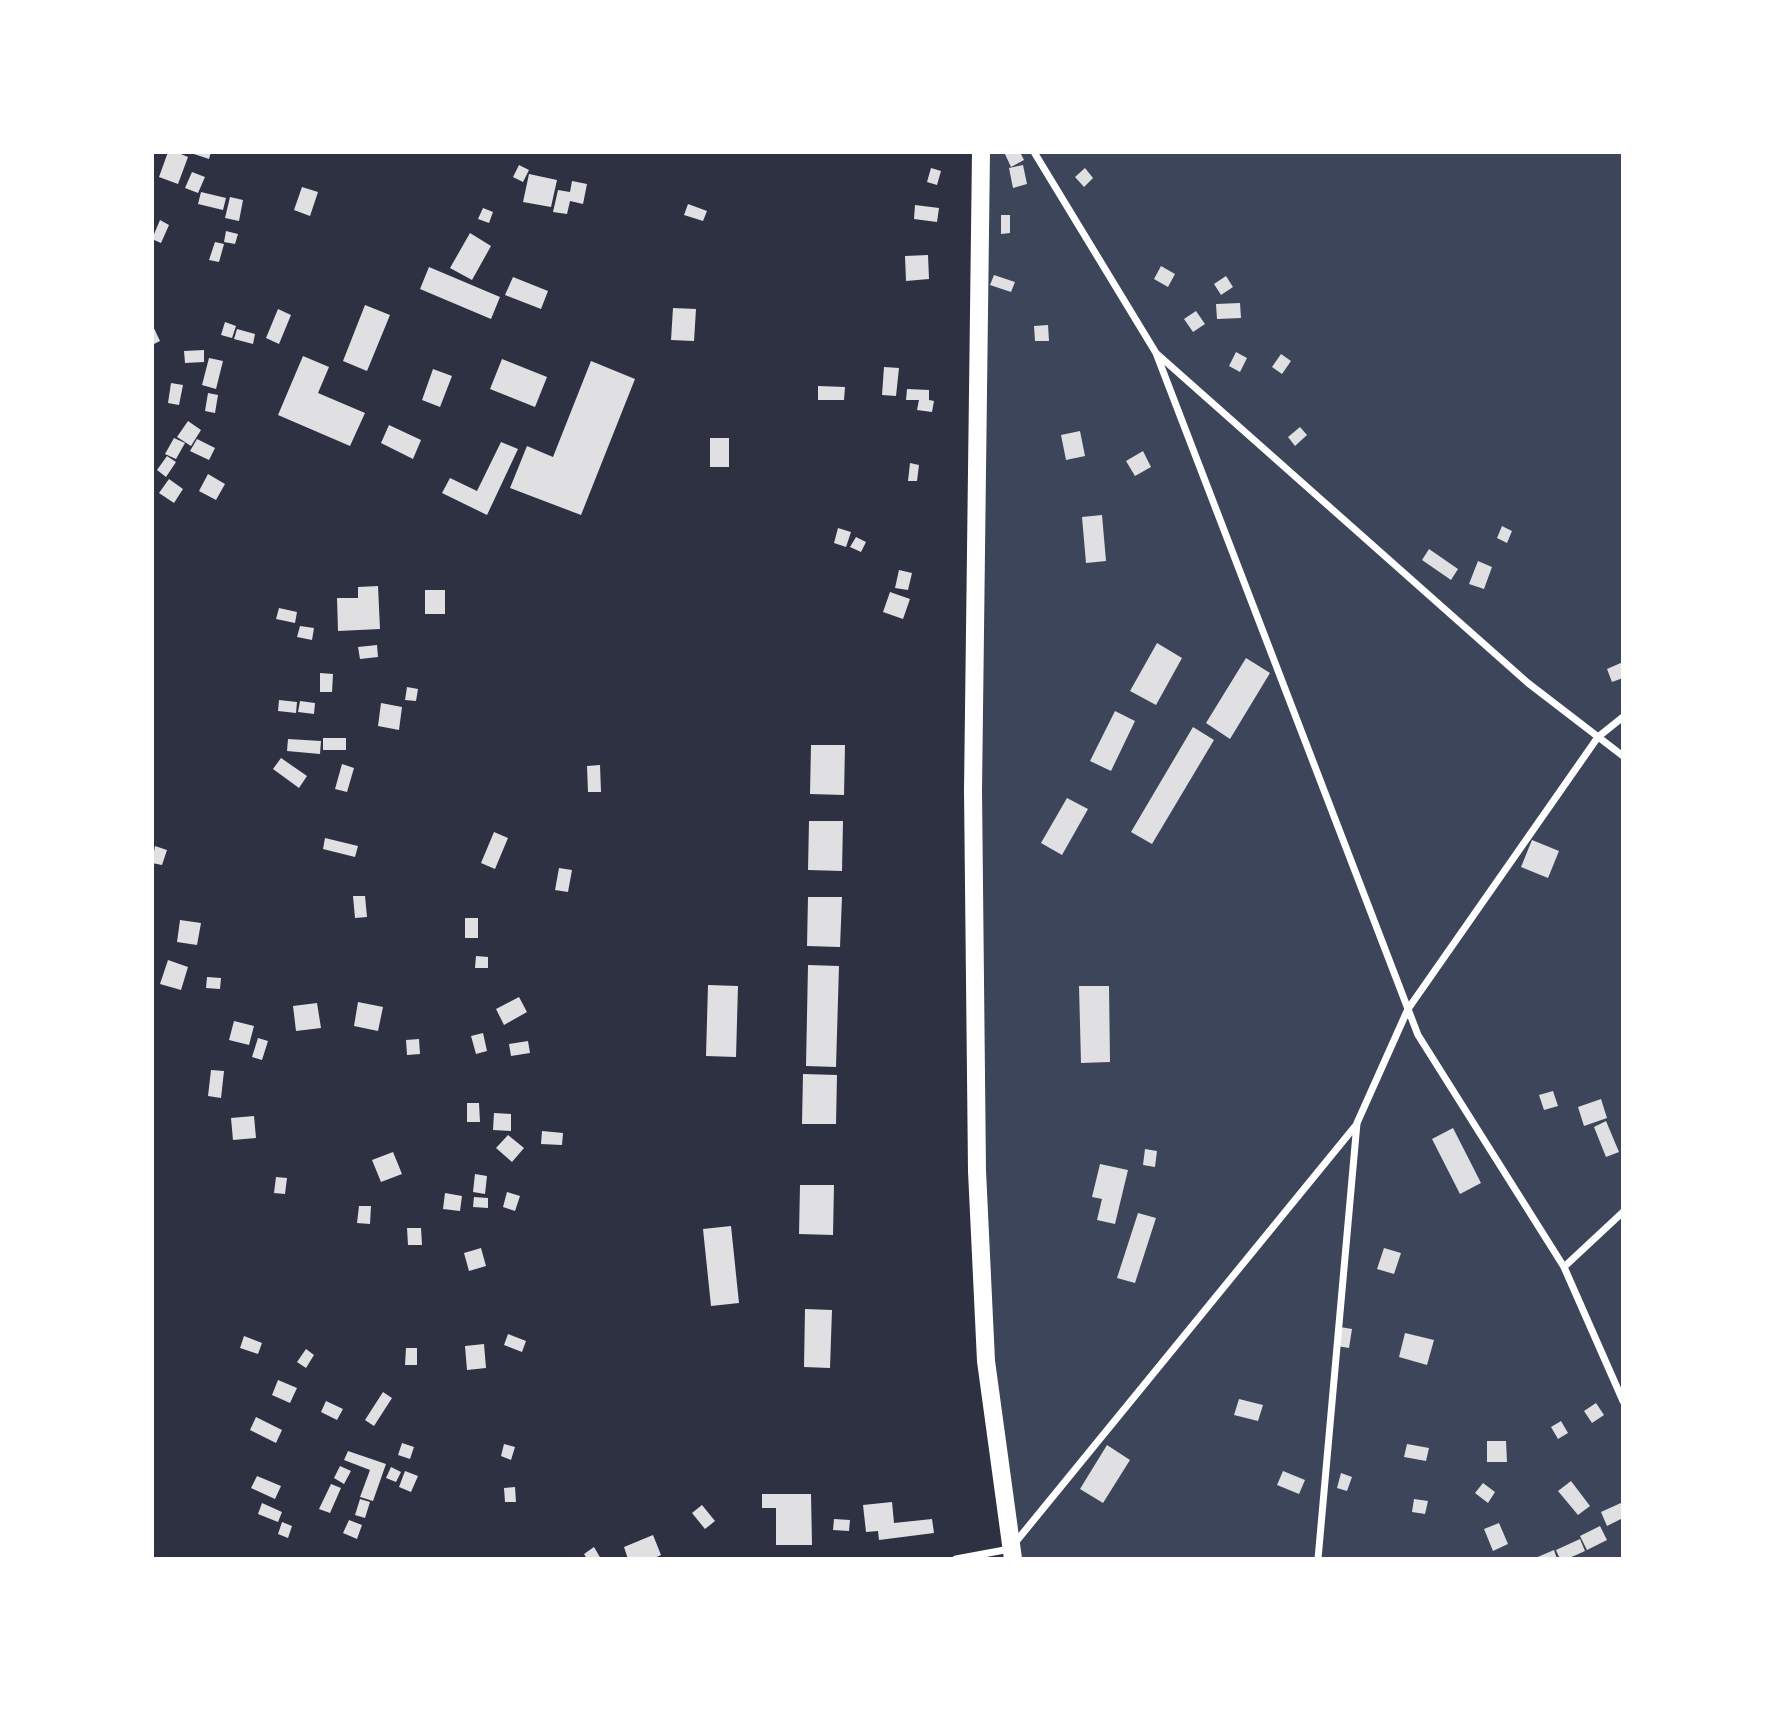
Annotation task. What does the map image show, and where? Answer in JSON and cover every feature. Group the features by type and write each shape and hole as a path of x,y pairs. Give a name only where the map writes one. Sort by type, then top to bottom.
{"main road":[{"path":"981,152 973,790 977,1171 986,1361 1012,1554"}],"street":[{"path":"1034,152 1156,353 1418,1035 1564,1267 1623,1401"},
{"path":"1156,353 1528,683 1623,756"},
{"path":"956,1559 1012,1554 1357,1123 1408,1009 1598,737 1623,717"},
{"path":"1318,1559 1357,1123"},
{"path":"1564,1267 1623,1212"}],"shaded area":[{"path":"981,152 1623,152 1623,1559 1013,1559 977,1171"}],"building":[{"path":"168,152 188,157 178,184 159,177"},
{"path":"188,152 211,152 209,159"},
{"path":"1004,152 1020,152 1024,160 1011,167"},
{"path":"519,165 529,170 523,182 513,177"},
{"path":"1023,165 1027,184 1013,188 1009,168"},
{"path":"931,168 941,171 937,185 927,182"},
{"path":"1085,168 1093,178 1084,187 1075,177"},
{"path":"192,172 205,177 198,193 185,188"},
{"path":"529,174 557,180 551,207 523,202"},
{"path":"572,181 587,184 583,204 570,201 567,214 553,212 558,190 570,192"},
{"path":"302,187 318,192 310,216 294,210"},
{"path":"201,192 226,198 223,210 198,204"},
{"path":"230,197 243,200 239,221 225,218"},
{"path":"688,204 707,211 703,221 684,215"},
{"path":"915,205 939,208 937,222 914,219"},
{"path":"483,208 493,212 489,223 478,219"},
{"path":"1001,215 1010,215 1010,233 1001,234"},
{"path":"160,220 169,225 161,243 152,239"},
{"path":"226,231 238,234 235,244 224,242"},
{"path":"470,233 491,246 472,280 450,268"},
{"path":"215,242 224,244 219,262 209,260"},
{"path":"928,255 929,279 906,281 905,256"},
{"path":"1161,266 1175,274 1168,287 1154,279"},
{"path":"429,267 500,297 491,319 420,289"},
{"path":"994,275 1015,282 1011,292 990,285"},
{"path":"1226,276 1233,287 1221,295 1214,284"},
{"path":"513,277 548,291 541,309 505,295"},
{"path":"1240,303 1241,318 1217,319 1216,304"},
{"path":"365,305 390,315 367,371 343,361"},
{"path":"673,308 696,309 694,341 671,340"},
{"path":"278,309 291,315 279,344 266,338"},
{"path":"1196,311 1205,324 1193,332 1184,319"},
{"path":"225,322 236,326 232,338 221,335"},
{"path":"152,324 160,341 152,345"},
{"path":"1048,325 1049,341 1035,341 1034,326"},
{"path":"237,329 255,334 253,344 234,339"},
{"path":"204,350 204,362 185,363 184,351"},
{"path":"1236,352 1247,358 1240,372 1229,366"},
{"path":"1281,354 1291,361 1282,374 1272,367"},
{"path":"303,356 329,367 318,393 365,413 350,446 278,415"},
{"path":"209,358 223,361 216,389 202,385"},
{"path":"502,359 547,377 535,407 490,389"},
{"path":"591,361 635,379 581,515 510,488 527,446 553,457"},
{"path":"884,367 899,368 896,396 882,395"},
{"path":"433,369 452,376 440,407 422,400"},
{"path":"171,383 183,385 179,405 168,403"},
{"path":"818,386 845,387 844,400 818,400"},
{"path":"907,389 929,390 929,400 934,401 932,412 917,410 919,400 906,400"},
{"path":"208,393 218,395 215,413 205,411"},
{"path":"188,421 201,430 191,446 177,437"},
{"path":"389,425 421,440 413,459 381,443"},
{"path":"1300,427 1307,435 1295,446 1288,437"},
{"path":"1080,431 1085,456 1066,460 1061,435"},
{"path":"174,438 185,443 176,459 165,454"},
{"path":"710,438 729,438 729,467 710,467"},
{"path":"197,439 215,448 209,460 190,451"},
{"path":"501,442 518,449 487,515 442,493 450,478 477,491"},
{"path":"1143,451 1151,467 1135,476 1126,461"},
{"path":"167,456 176,462 166,477 157,470"},
{"path":"910,463 919,465 917,481 908,481"},
{"path":"208,474 225,484 216,500 199,491"},
{"path":"169,479 183,489 174,503 159,493"},
{"path":"1102,515 1106,561 1086,563 1082,517"},
{"path":"1502,526 1512,531 1507,543 1497,538"},
{"path":"838,528 851,532 846,547 834,543"},
{"path":"856,537 866,542 861,552 850,547"},
{"path":"1429,549 1458,569 1451,580 1422,560"},
{"path":"1478,561 1492,567 1484,589 1469,584"},
{"path":"899,570 912,573 908,590 895,588"},
{"path":"378,586 380,629 338,631 337,598 358,598 358,587"},
{"path":"425,590 445,590 445,614 425,614"},
{"path":"890,592 910,599 903,619 883,612"},
{"path":"279,608 297,612 295,623 276,619"},
{"path":"300,626 314,628 312,640 297,637"},
{"path":"1157,643 1182,658 1156,705 1130,691"},
{"path":"377,645 378,657 360,659 358,647"},
{"path":"1246,658 1270,673 1230,739 1206,723"},
{"path":"1623,662 1623,678 1612,682 1607,669"},
{"path":"320,673 333,674 332,692 320,692"},
{"path":"407,687 418,689 416,701 405,700"},
{"path":"279,700 297,702 296,713 278,711"},
{"path":"300,701 315,703 314,714 298,712"},
{"path":"381,703 402,707 399,730 378,726"},
{"path":"1115,711 1135,721 1111,771 1090,761"},
{"path":"1193,727 1214,740 1152,844 1131,832"},
{"path":"323,738 346,738 346,750 323,750"},
{"path":"288,739 321,741 320,754 287,751"},
{"path":"811,745 845,745 844,795 810,794"},
{"path":"281,758 307,776 299,788 273,769"},
{"path":"342,764 354,768 347,792 335,789"},
{"path":"600,765 601,792 588,792 587,766"},
{"path":"1067,798 1088,809 1062,855 1041,843"},
{"path":"809,821 843,821 842,871 808,870"},
{"path":"494,832 508,838 495,869 481,863"},
{"path":"325,838 358,846 355,857 323,849"},
{"path":"1532,840 1559,851 1548,878 1521,867"},
{"path":"155,846 167,850 162,865 152,863"},
{"path":"559,868 572,870 568,892 555,890"},
{"path":"353,896 365,896 367,917 355,918"},
{"path":"808,897 842,897 840,947 807,946"},
{"path":"465,918 478,918 478,938 465,938"},
{"path":"180,920 201,923 197,945 177,942"},
{"path":"476,956 488,957 488,968 475,968"},
{"path":"168,960 188,967 181,990 160,984"},
{"path":"808,965 839,966 836,1067 806,1066"},
{"path":"207,977 221,978 220,989 206,988"},
{"path":"708,985 738,986 736,1057 706,1056"},
{"path":"1079,986 1109,986 1110,1062 1081,1063"},
{"path":"519,997 527,1012 504,1025 496,1009"},
{"path":"358,1002 383,1007 378,1031 354,1026"},
{"path":"317,1003 321,1028 296,1031 293,1006"},
{"path":"234,1021 254,1026 249,1045 229,1040"},
{"path":"483,1033 487,1051 476,1054 471,1036"},
{"path":"258,1038 268,1041 262,1060 252,1057"},
{"path":"419,1039 420,1054 407,1055 406,1040"},
{"path":"528,1041 530,1053 511,1056 509,1044"},
{"path":"211,1070 224,1071 221,1098 208,1096"},
{"path":"803,1074 837,1075 836,1124 802,1124"},
{"path":"1553,1091 1558,1106 1544,1110 1539,1095"},
{"path":"1601,1099 1607,1118 1584,1126 1578,1107"},
{"path":"467,1103 479,1103 480,1122 467,1122"},
{"path":"494,1113 511,1114 511,1131 493,1130"},
{"path":"254,1116 256,1138 233,1140 231,1118"},
{"path":"1606,1121 1619,1152 1606,1157 1594,1127"},
{"path":"1453,1128 1481,1183 1460,1194 1432,1139"},
{"path":"542,1131 563,1133 562,1145 541,1144"},
{"path":"508,1135 524,1148 512,1162 496,1148"},
{"path":"1145,1149 1157,1151 1155,1167 1143,1165"},
{"path":"393,1152 402,1174 381,1182 372,1160"},
{"path":"1100,1164 1128,1170 1115,1224 1097,1220 1102,1199 1092,1197"},
{"path":"475,1174 487,1176 485,1194 473,1192"},
{"path":"276,1177 287,1178 285,1194 274,1193"},
{"path":"800,1185 834,1185 833,1235 799,1234"},
{"path":"507,1192 520,1196 515,1211 503,1207"},
{"path":"445,1193 462,1196 460,1211 443,1209"},
{"path":"474,1197 488,1198 488,1208 473,1207"},
{"path":"359,1206 371,1206 370,1224 357,1223"},
{"path":"1138,1213 1156,1218 1135,1283 1117,1278"},
{"path":"731,1226 739,1303 711,1306 703,1229"},
{"path":"407,1228 421,1228 422,1245 408,1245"},
{"path":"481,1248 486,1266 469,1271 464,1253"},
{"path":"1384,1248 1401,1253 1394,1274 1377,1269"},
{"path":"805,1309 832,1310 830,1368 804,1367"},
{"path":"1340,1327 1352,1329 1349,1348 1337,1346"},
{"path":"1405,1333 1434,1340 1427,1365 1399,1357"},
{"path":"508,1334 526,1341 522,1352 504,1345"},
{"path":"244,1336 262,1343 258,1354 240,1348"},
{"path":"484,1344 486,1368 467,1370 465,1346"},
{"path":"406,1348 417,1348 417,1365 405,1365"},
{"path":"306,1349 314,1355 306,1368 297,1362"},
{"path":"278,1380 297,1388 290,1403 272,1395"},
{"path":"383,1392 392,1398 374,1426 365,1420"},
{"path":"1239,1399 1263,1405 1258,1421 1234,1415"},
{"path":"326,1401 343,1409 337,1420 321,1412"},
{"path":"1596,1403 1604,1415 1592,1423 1584,1411"},
{"path":"256,1417 282,1430 276,1443 250,1430"},
{"path":"1561,1421 1568,1433 1558,1439 1551,1427"},
{"path":"1487,1441 1506,1441 1507,1462 1487,1462"},
{"path":"402,1443 414,1447 410,1459 398,1455"},
{"path":"504,1444 515,1447 511,1460 501,1456"},
{"path":"1407,1444 1429,1448 1426,1461 1404,1457"},
{"path":"1107,1445 1130,1460 1103,1503 1080,1489"},
{"path":"348,1451 386,1464 373,1501 360,1497 370,1470 344,1460"},
{"path":"340,1466 351,1471 344,1484 334,1478"},
{"path":"391,1467 401,1472 396,1482 386,1478"},
{"path":"405,1471 418,1476 411,1492 399,1487"},
{"path":"1283,1471 1305,1480 1299,1494 1277,1485"},
{"path":"1341,1473 1352,1477 1347,1491 1337,1488"},
{"path":"257,1476 281,1486 275,1499 251,1488"},
{"path":"1571,1481 1590,1506 1578,1515 1558,1491"},
{"path":"1483,1483 1495,1492 1488,1503 1475,1493"},
{"path":"331,1484 341,1488 330,1513 319,1509"},
{"path":"515,1487 516,1502 505,1502 504,1488"},
{"path":"762,1494 811,1494 812,1545 776,1545 776,1508 762,1508"},
{"path":"360,1499 370,1502 365,1518 355,1515"},
{"path":"1414,1499 1428,1501 1425,1514 1412,1512"},
{"path":"892,1502 894,1523 932,1519 934,1533 879,1540 878,1531 866,1532 863,1505"},
{"path":"1623,1502 1623,1518 1607,1526 1601,1512"},
{"path":"262,1503 282,1512 278,1522 258,1514"},
{"path":"702,1505 715,1521 705,1529 692,1513"},
{"path":"834,1519 850,1520 849,1531 833,1530"},
{"path":"349,1520 362,1525 357,1539 343,1533"},
{"path":"282,1522 292,1526 288,1538 278,1534"},
{"path":"1499,1523 1508,1544 1493,1551 1484,1529"},
{"path":"1600,1526 1607,1540 1587,1550 1580,1536"},
{"path":"653,1535 661,1555 652,1559 628,1559 624,1547"},
{"path":"1580,1539 1585,1551 1567,1559 1560,1559 1556,1550"},
{"path":"594,1547 601,1559 587,1559 584,1554"},
{"path":"1554,1550 1557,1559 1533,1559"}]}
